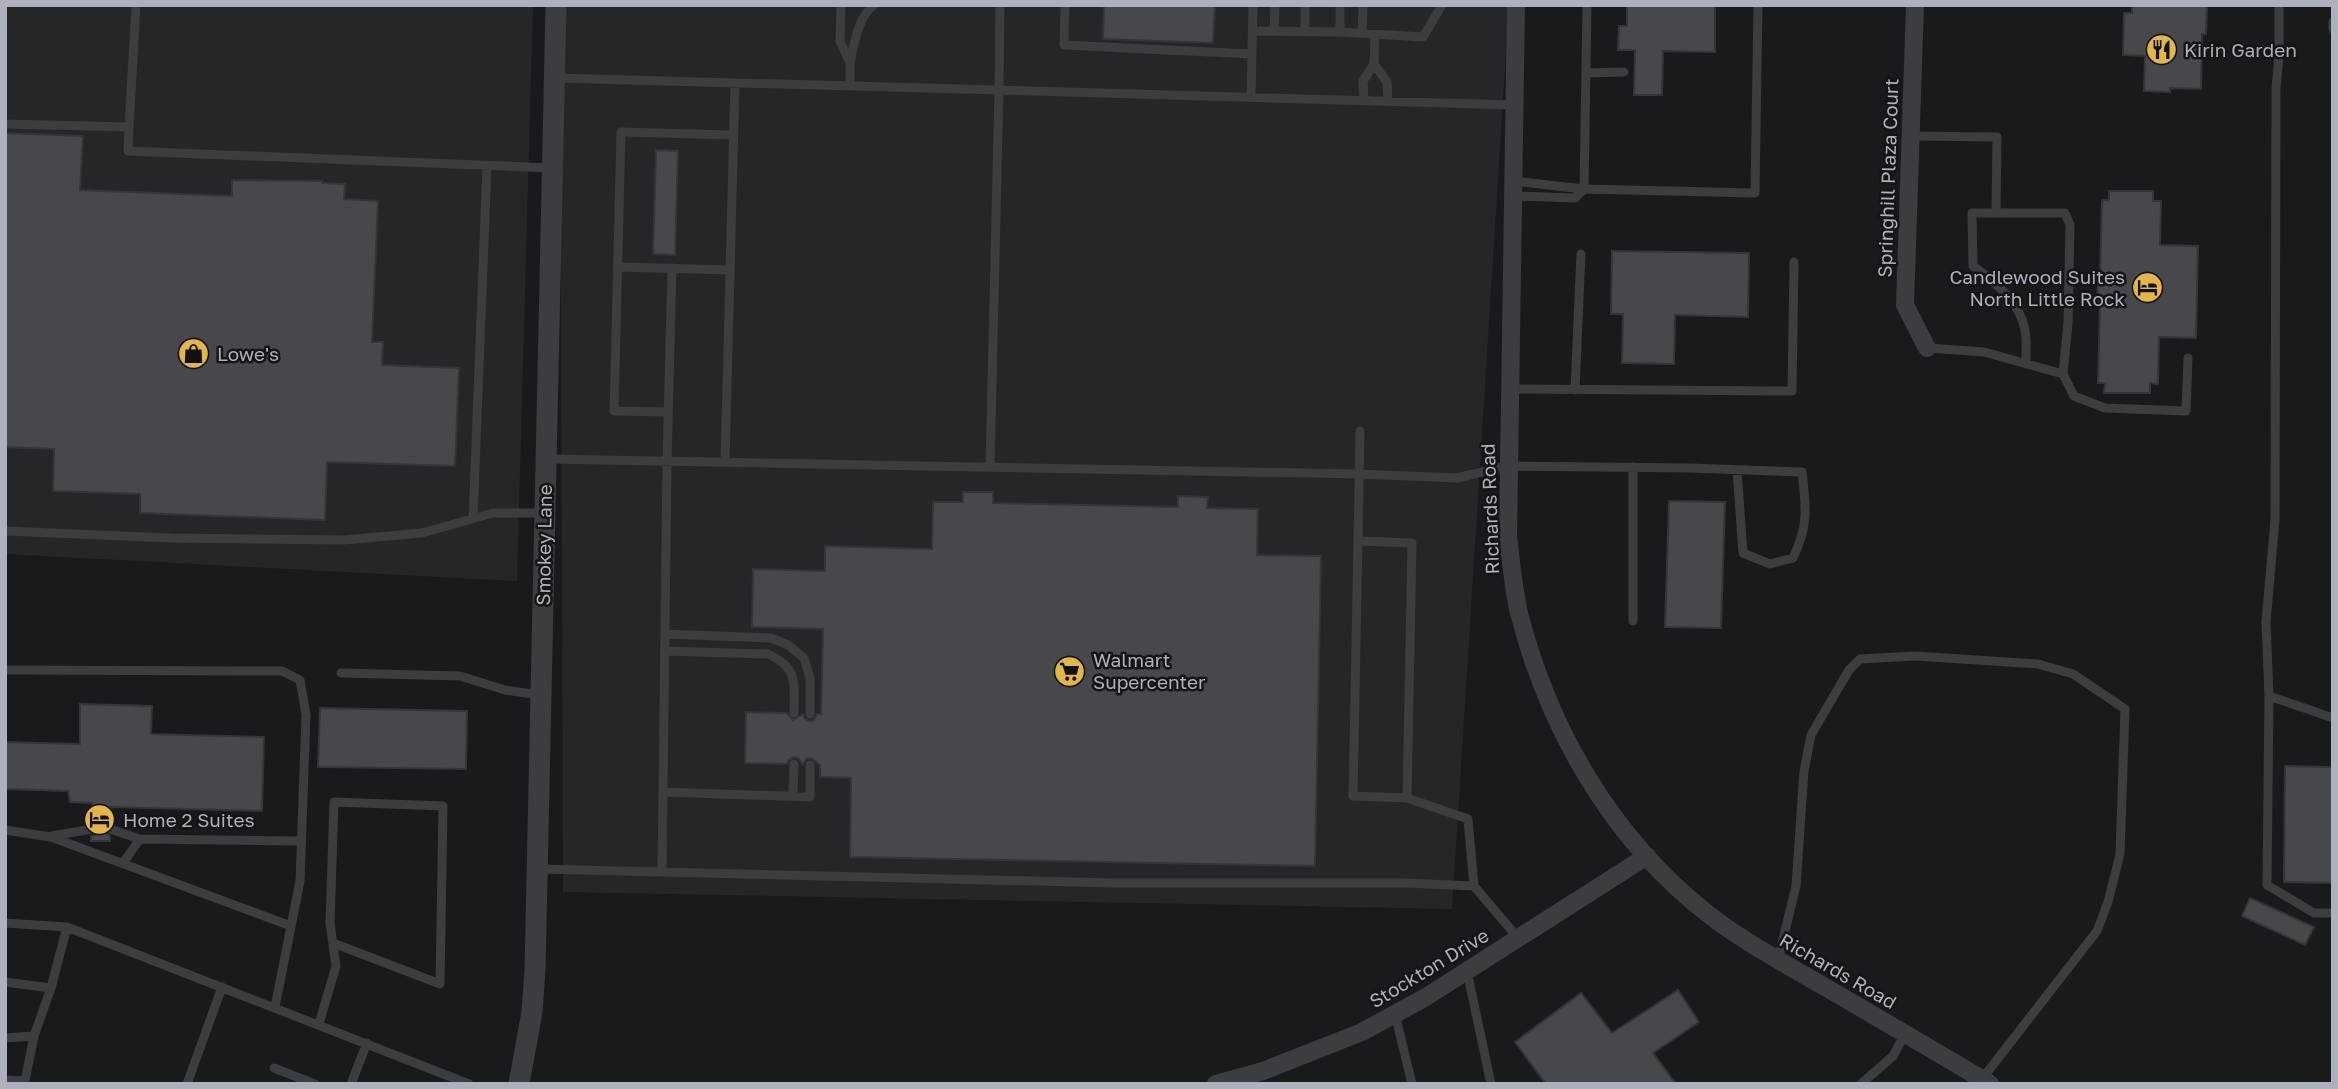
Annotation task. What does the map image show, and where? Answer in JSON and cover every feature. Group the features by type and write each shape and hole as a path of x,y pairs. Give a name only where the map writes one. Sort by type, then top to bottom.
{"street":[{"name":"Smokey Lane","path":"519,1084 532,1012 537,869 556,5"},
{"name":"Richards Road","path":"1516,5 1508,389 1508,535 1513,585 1531,655 1562,733 1612,814 1647,856 1707,913 1778,960 1986,1082"},
{"name":"Springhill Plaza Court","path":"1915,5 1905,305 1927,348"},
{"name":"Stockton Drive","path":"1216,1084 1276,1066 1362,1032 1467,971 1647,856"}],"lane":[{"path":"136,5 128,151 552,168"},
{"path":"841,5 840,41 850,63"},
{"path":"850,86 850,63 855,40 867,11 874,5"},
{"path":"990,467 1000,5"},
{"path":"1066,5 1063,45 1252,54"},
{"path":"1251,97 1253,5"},
{"path":"1274,31 1275,5"},
{"path":"1305,32 1306,5"},
{"path":"1340,5 1340,32"},
{"path":"1362,34 1363,5"},
{"path":"1253,31 1423,37 1442,5"},
{"path":"1513,188 1575,198 1584,189 1587,5"},
{"path":"1513,188 1755,193 1758,5"},
{"path":"2279,5 2276,88 2275,520 2266,622 2269,696 2267,886 2314,913 2333,913"},
{"path":"2333,22 2333,29"},
{"path":"1364,100 1363,82 1374,64 1376,35"},
{"path":"1374,64 1387,82 1388,101"},
{"path":"1586,73 1625,72"},
{"path":"554,78 1514,105"},
{"path":"725,462 735,83"},
{"path":"5,124 129,127"},
{"path":"668,412 614,411 621,132 733,135"},
{"path":"1911,136 1997,137 1996,213"},
{"path":"473,519 487,166"},
{"path":"2026,364 2025,328 2015,307 2001,286 1973,266 1972,213 2065,213 2070,225 2068,323 2063,373 2074,396 2105,408 2186,411 2188,358"},
{"path":"1575,390 1581,254"},
{"path":"1508,389 1792,391 1794,262"},
{"path":"618,267 730,270"},
{"path":"662,872 672,268"},
{"path":"1927,348 1984,352 2063,373"},
{"path":"1360,430 1353,796 1407,798 1468,819 1474,886 1518,938"},
{"path":"546,458 1457,478 1507,466 1633,467 1737,470 1802,472 1806,509 1803,537 1793,558 1770,564 1743,553 1737,470"},
{"path":"1633,467 1633,621"},
{"path":"5,531 171,538 343,540 422,533 493,513 545,513"},
{"path":"1359,541 1412,543 1407,798"},
{"path":"665,634 771,638 788,645 804,658 810,678 810,714"},
{"path":"665,651 768,654 781,660 790,669 794,679 794,713"},
{"path":"1778,960 1796,886 1804,771 1811,735 1849,670 1860,659 1915,656 2038,664 2073,674 2125,709 2120,854 2108,902 2097,931 1986,1082"},
{"path":"5,670 282,671 300,680 306,715 300,881 275,1007"},
{"path":"341,673 460,676 505,690 541,696"},
{"path":"2269,696 2333,718"},
{"path":"793,796 794,764"},
{"path":"663,792 810,797 810,765"},
{"path":"319,1024 336,966 330,923 334,802 443,806 440,984 333,943"},
{"path":"51,836 92,829"},
{"path":"110,829 140,839 301,841"},
{"path":"5,830 51,836 291,926"},
{"path":"123,863 140,839"},
{"path":"537,869 1114,883 1405,883 1474,886"},
{"path":"5,923 67,927 469,1084"},
{"path":"5,1080 25,1081 34,1037 51,988 67,927"},
{"path":"1467,971 1491,1084"},
{"path":"5,982 51,988"},
{"path":"187,1084 222,987"},
{"path":"1395,1014 1412,1084"},
{"path":"1861,1084 1893,1056 1905,1034"},
{"path":"5,1038 34,1037"},
{"path":"351,1084 367,1043"},
{"path":"274,1068 315,1084"}],"shaded area":[{"path":"5,5 533,5 517,581 5,554"},
{"path":"560,5 1509,5 1452,909 563,892"}],"building":[{"path":"1104,5 1215,5 1213,43 1103,39"},
{"path":"1627,5 1715,5 1715,52 1663,51 1662,95 1634,95 1635,50 1618,50 1619,26 1627,26"},
{"name":"Kirin Garden","path":"2132,5 2207,5 2206,34 2202,34 2201,89 2144,91 2145,56 2123,55 2124,13 2132,13"},
{"name":"Lowe's","path":"5,133 83,136 80,190 232,196 232,180 322,181 345,184 344,199 378,201 372,342 383,342 382,365 459,368 455,466 327,462 325,520 140,513 140,494 53,491 54,449 5,447"},
{"path":"656,150 678,151 675,255 653,254"},
{"name":"Candlewood Suites North Little Rock","path":"2109,191 2153,191 2153,201 2161,201 2160,245 2198,246 2196,338 2159,337 2158,384 2150,383 2150,393 2104,393 2105,383 2098,383 2100,305 2097,305 2102,200 2109,200"},
{"path":"1612,251 1749,253 1748,317 1675,315 1674,364 1622,363 1623,314 1611,314"},
{"name":"Walmart Supercenter","path":"963,492 993,492 993,503 1178,507 1178,496 1208,497 1207,508 1258,509 1257,555 1321,556 1315,866 850,857 851,778 820,777 820,765 811,758 806,759 803,765 794,757 788,760 787,764 745,763 746,712 787,713 793,720 803,714 809,721 821,714 823,629 752,627 753,569 825,571 825,546 932,549 933,502 963,502"},
{"path":"1669,501 1725,502 1721,628 1665,627"},
{"path":"80,704 152,706 151,734 264,737 262,811 111,807 110,822 105,824 103,830 110,836 110,841 91,841 91,836 97,834 99,828 92,822 92,803 70,802 68,791 5,789 5,742 80,744"},
{"path":"320,708 467,711 466,769 318,767"},
{"path":"2285,766 2332,767 2333,883 2284,882"},
{"path":"2250,898 2314,927 2305,945 2242,916"},
{"path":"1678,990 1699,1022 1653,1053 1676,1084 1546,1084 1515,1042 1581,993 1612,1033"}],"place":[{"name":"Kirin Garden","path":"2161,50"},
{"name":"Candlewood Suites North Little Rock","path":"2148,288"},
{"name":"Lowe's","path":"194,354"},
{"name":"Walmart Supercenter","path":"1070,671"},
{"name":"Home 2 Suites","path":"100,820"}]}
